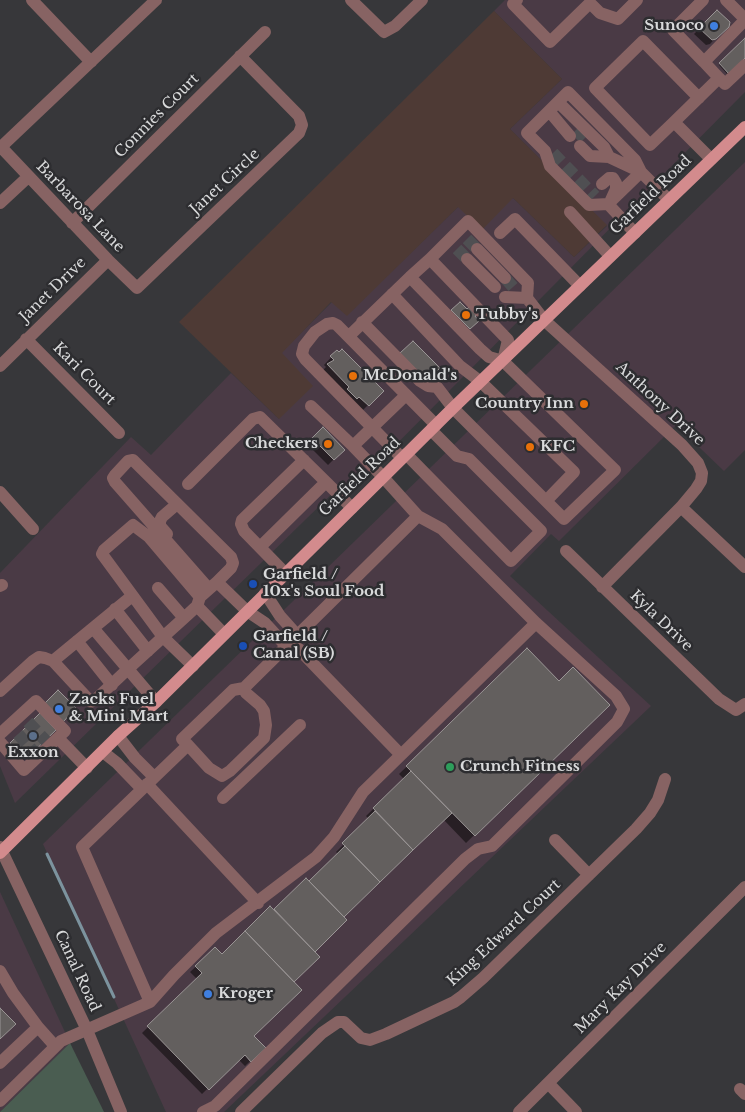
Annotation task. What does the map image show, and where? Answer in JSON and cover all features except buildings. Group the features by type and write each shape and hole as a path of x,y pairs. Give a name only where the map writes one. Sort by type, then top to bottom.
{"main road":[{"name":"Garfield Road","path":"1,850 118,736 156,702 453,408 745,126"}],"street":[{"path":"32,0 91,62"},
{"path":"0,147 156,0"},
{"path":"351,0 384,32 395,26 422,0"},
{"path":"517,0 513,4 550,42 591,1 600,13 618,19 637,0"},
{"path":"704,0 673,30 725,84 745,65"},
{"path":"704,62 745,20 726,0"},
{"name":"Connies Court","path":"72,223 265,32"},
{"path":"698,98 643,41 595,88 650,145 720,78"},
{"name":"Janet Circle","path":"137,288 299,133 302,126 299,116 240,56"},
{"path":"641,172 608,204 589,205 550,166 545,151 527,132 568,92 635,160 641,172 669,200"},
{"path":"553,106 560,122 573,133"},
{"path":"553,106 604,147 609,157"},
{"path":"674,122 711,159"},
{"path":"530,129 553,153"},
{"path":"583,143 590,156 609,157 641,172"},
{"name":"Barbarosa Lane","path":"0,147 137,288"},
{"path":"0,203 28,177"},
{"path":"602,184 609,178 613,178 616,183 616,189 608,204"},
{"path":"595,196 608,204 635,232"},
{"path":"570,212 610,256"},
{"path":"500,233 515,219 580,286"},
{"path":"348,336 430,259 460,242 468,221 528,283 527,298 509,292"},
{"path":"472,254 500,282"},
{"path":"430,259 508,340 503,361"},
{"name":"Janet Drive","path":"0,366 108,260"},
{"path":"362,322 420,381 428,386 437,387 453,408 564,519 615,470 503,361 489,357 410,277"},
{"path":"392,294 460,366 481,382 574,472 546,501"},
{"name":"Anthony Drive","path":"527,298 544,320 682,445 698,463 702,473 701,481 681,507 602,587"},
{"path":"333,323 406,395 457,456 469,459 541,531 511,561 372,427 305,359 302,354 304,346 309,339 327,324 333,323"},
{"name":"Kari Court","path":"26,339 119,433"},
{"path":"353,446 406,395"},
{"path":"203,1112 215,1106 465,859 478,849 492,846 617,722 624,709 616,696 536,624 442,529 418,516 383,477 312,406"},
{"path":"188,484 256,417 260,417 352,508"},
{"path":"0,691 38,657 53,661 91,702 184,618 206,593 231,568 234,563 231,557 133,460 115,474 113,478 115,482 196,574 206,593 224,634"},
{"path":"286,573 242,528 242,520 304,460"},
{"path":"260,547 326,482"},
{"path":"0,492 33,528"},
{"path":"177,504 162,516 160,526 194,563 196,574"},
{"path":"681,507 745,567"},
{"path":"244,688 246,693 264,711 266,725 264,738 230,771 222,776 184,749 182,739 233,690 244,688 418,516"},
{"path":"192,666 163,637 102,554 104,550 133,525 149,537 206,593 248,611 292,641 401,755"},
{"name":"Kyla Drive","path":"566,551 719,699 740,707"},
{"path":"158,588 184,618"},
{"path":"265,593 280,616 292,641"},
{"path":"53,661 132,596"},
{"path":"115,609 148,651"},
{"path":"1,1098 61,1041 150,1002 216,933 316,858 339,830 363,792 536,624"},
{"path":"92,628 156,702"},
{"path":"77,641 112,685"},
{"path":"36,700 65,731 36,754 24,770 1,742 25,719 36,700"},
{"path":"223,798 300,725"},
{"path":"118,736 135,758 148,784"},
{"path":"51,741 87,768"},
{"path":"150,1002 82,847 184,749"},
{"path":"103,752 148,784 258,903"},
{"name":"King Edward Court","path":"240,1112 322,1033 338,1022 344,1022 361,1038 370,1040 454,1002 483,978 650,814 658,800 665,779"},
{"path":"555,840 589,875"},
{"name":"Canal Road","path":"1,850 87,1030 121,1112"},
{"name":"Mary Kay Drive","path":"520,1112 745,888"},
{"path":"0,972 38,1027 56,1046"},
{"path":"0,1063 38,1027"},
{"path":"548,1083 576,1112"}],"shaded area":[{"path":"505,0 745,0 745,92 353,488 344,482 15,803 0,766 0,573 131,437 151,455 231,373 279,419 281,353 332,302 347,315 458,207 513,198 574,257 607,226 510,129 562,79 494,11"},
{"path":"494,11 562,79 510,129 607,225 574,257 513,198 482,230 458,207 347,316 331,302 282,353 313,386 279,419 179,322"},
{"path":"745,162 745,450 724,471 676,425 559,541 551,534 510,576 651,706 224,1112 166,1112 43,844"},
{"path":"0,892 70,1043 0,1112"}],"green space":[{"path":"70,1043 104,1112 0,1112"}],"waterway":[{"path":"47,854 114,997"}],"tunnel":[{"path":"576,130 586,140"},
{"path":"553,153 595,196"},
{"path":"467,239 477,249"},
{"path":"457,249 467,259"},
{"path":"505,278 514,288"},
{"path":"28,722 46,741"},
{"path":"18,734 34,752"}],"place":[{"name":"Sunoco","path":"714,26"},
{"name":"Tubby's","path":"466,315"},
{"name":"McDonald's","path":"353,376"},
{"name":"Country Inn","path":"584,404"},
{"name":"Checkers","path":"328,444"},
{"name":"KFC","path":"530,447"},
{"name":"Garfield / 10x's Soul Food","path":"253,584"},
{"name":"Garfield / Canal (SB)","path":"243,646"},
{"name":"Zacks Fuel & Mini Mart","path":"59,709"},
{"name":"Exxon","path":"33,736"},
{"name":"Crunch Fitness","path":"450,767"},
{"name":"Kroger","path":"208,994"}]}
